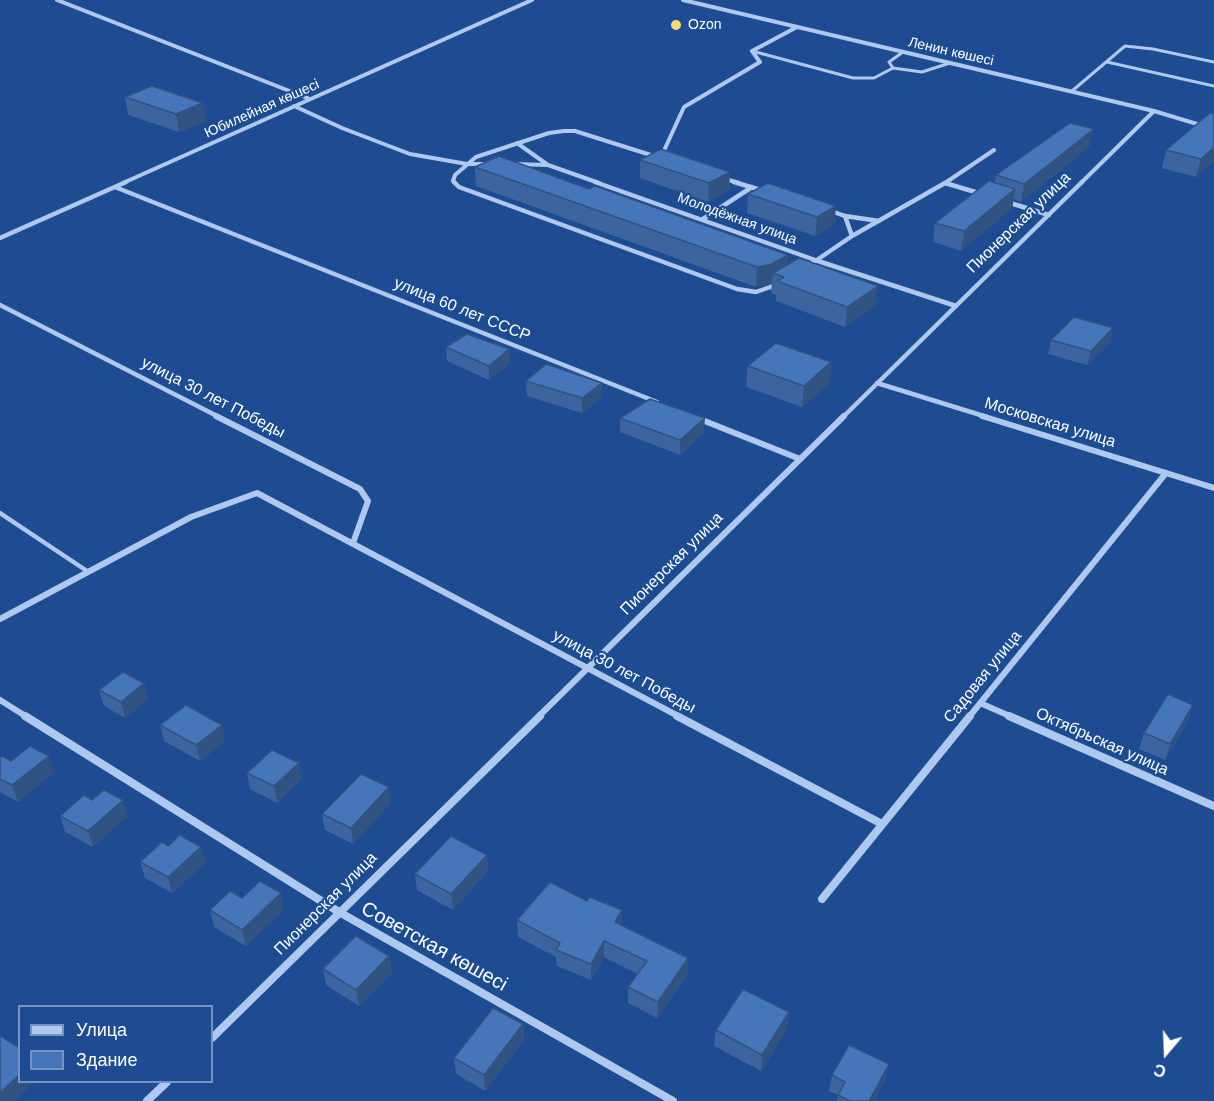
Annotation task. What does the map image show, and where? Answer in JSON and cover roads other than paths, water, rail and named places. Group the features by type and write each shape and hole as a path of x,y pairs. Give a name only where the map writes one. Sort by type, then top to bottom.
{"street":[{"path":"57,0 310,99"},
{"name":"Юбилейная көшесі","path":"0,238 532,0"},
{"name":"Ленин көшесі","path":"683,0 1154,111 1214,129"},
{"path":"782,282 756,292 737,289 459,187 453,181 455,175 476,157 549,133 575,131 661,158 684,107 760,62 752,51 798,27"},
{"path":"294,106 342,129 410,154 467,164 502,164"},
{"name":"Пионерская улица","path":"213,1037 1154,111"},
{"name":"Молодёжная улица","path":"517,143 548,165 818,261 956,306"},
{"path":"800,271 852,236 945,183 994,150"},
{"path":"513,164 548,165"},
{"path":"718,176 773,194"},
{"path":"945,183 987,196"},
{"name":"улица 60 лет СССР","path":"115,187 667,406"},
{"path":"703,219 752,187"},
{"path":"997,199 1049,215"},
{"path":"825,210 845,216 879,221"},
{"path":"845,216 852,236"},
{"name":"улица 30 лет Победы","path":"0,305 360,489 368,501 353,543"},
{"name":"Московская улица","path":"877,383 1214,488"},
{"path":"690,415 800,459"},
{"name":"Садовая улица","path":"822,898 1166,473"},
{"name":"улица 30 лет Победы","path":"87,571 191,517 257,493 882,824"},
{"path":"0,620 87,571"},
{"name":"Советская көшесі","path":"0,700 339,912 673,1101"},
{"name":"Октябрьская улица","path":"980,704 1214,806"},
{"path":"147,1101 166,1083"}],"lane":[{"path":"1072,92 1125,46 1134,45 1214,62"},
{"path":"752,51 853,78 874,78 893,68 922,72 950,63"},
{"path":"893,68 889,62 903,52"},
{"path":"1107,62 1214,86"},
{"path":"0,513 87,571"}],"place":[{"name":"Ozon","path":"676,25"}]}
